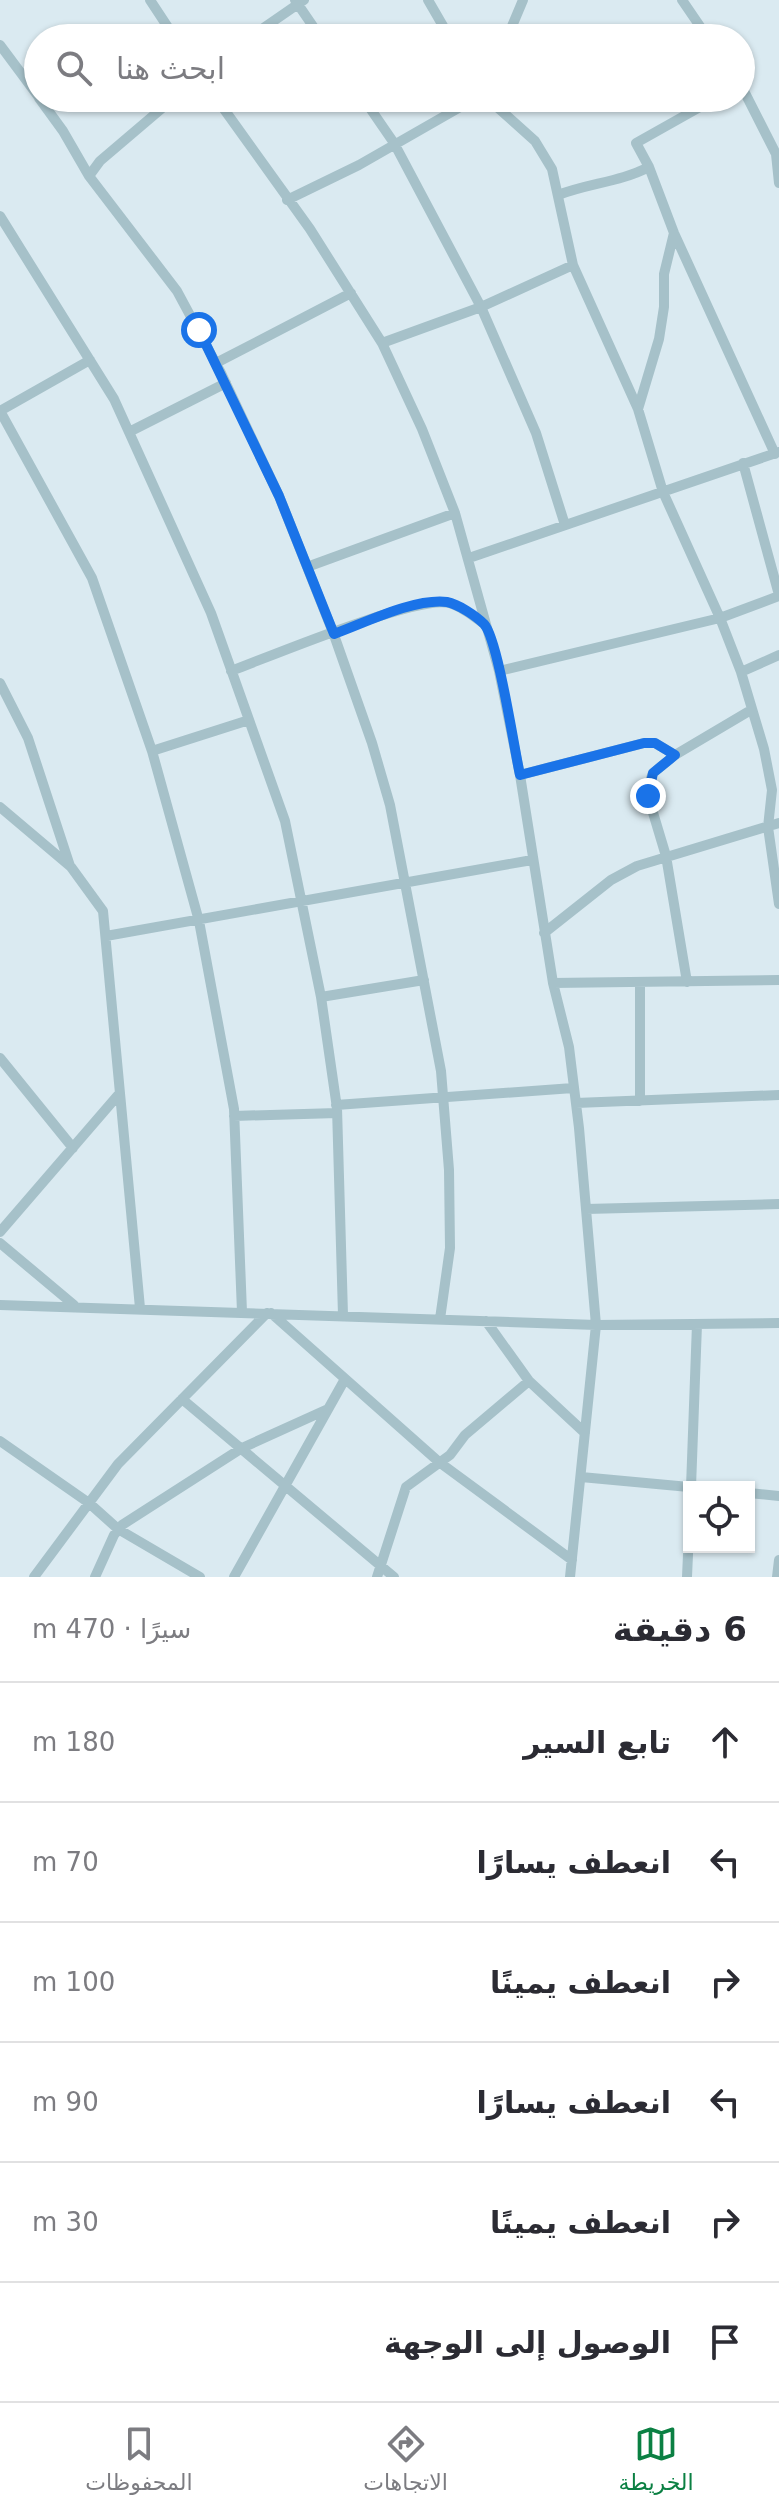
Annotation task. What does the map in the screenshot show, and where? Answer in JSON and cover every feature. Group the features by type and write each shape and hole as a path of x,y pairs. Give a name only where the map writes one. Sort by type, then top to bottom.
{"street":[{"path":"150,0 166,24"},
{"path":"428,0 442,24"},
{"path":"513,24 523,0"},
{"path":"682,0 698,24"},
{"path":"268,24 299,1 313,24"},
{"path":"0,45 24,77"},
{"path":"755,110 778,152 779,183"},
{"path":"50,112 89,176 177,291 226,383 279,496 334,634 390,805 441,1071 449,1170 450,1248 440,1319"},
{"path":"89,176 100,161 158,112"},
{"path":"226,112 310,229 382,343 422,429 455,513 499,671 520,775 553,983 569,1047 596,1325 570,1577"},
{"path":"373,112 394,143 481,307 536,433 565,525"},
{"path":"287,200 359,165 450,112"},
{"path":"503,112 535,141 552,169 573,265 638,409 663,492 741,672 764,749 772,790 779,904"},
{"path":"469,558 777,453 674,233 649,167 636,143 691,112"},
{"path":"558,195 586,184 631,177 649,167"},
{"path":"0,216 114,399 211,613 285,821 321,997 336,1109 343,1315"},
{"path":"638,409 659,339 664,307 664,274 674,233"},
{"path":"382,343 481,307 573,265"},
{"path":"216,363 351,293"},
{"path":"90,360 0,411 92,578 152,751 199,921 234,1116 242,1312"},
{"path":"129,432 226,383"},
{"path":"499,671 720,618 779,595 743,463"},
{"path":"307,567 455,513"},
{"path":"231,671 409,606 447,602 486,625"},
{"path":"741,672 779,655"},
{"path":"0,683 28,738 71,867"},
{"path":"687,982 666,856 648,796 653,773 675,755 751,710"},
{"path":"152,751 249,720"},
{"path":"520,775 644,743 655,743 675,755"},
{"path":"0,807 71,867 103,911 140,1308"},
{"path":"544,933 611,880 637,866 773,825"},
{"path":"106,936 532,860"},
{"path":"321,997 424,980"},
{"path":"553,983 779,980"},
{"path":"640,982 640,1101"},
{"path":"0,1058 73,1148"},
{"path":"234,1116 573,1088"},
{"path":"0,1232 119,1094"},
{"path":"576,1103 779,1095"},
{"path":"586,1209 779,1204"},
{"path":"0,1243 74,1305"},
{"path":"0,1305 74,1305 596,1325 779,1323"},
{"path":"269,1313 439,1462 572,1560"},
{"path":"34,1577 118,1464 269,1313"},
{"path":"486,1321 529,1381 585,1433"},
{"path":"690,1481 697,1324"},
{"path":"234,1577 345,1379"},
{"path":"377,1577 406,1487 450,1455 474,1427 529,1381"},
{"path":"182,1399 394,1577"},
{"path":"95,1577 118,1529 242,1448 328,1409"},
{"path":"0,1441 89,1503 118,1529 200,1577"},
{"path":"581,1477 683,1486"},
{"path":"755,1494 779,1496"},
{"path":"687,1577 688,1553"},
{"path":"777,1577 779,1560"}],"route":[{"path":"199,330 279,496 334,634 409,606 447,602 461,608 486,625 499,671 520,775 626,747 655,743 675,755 653,773 648,796"}]}
